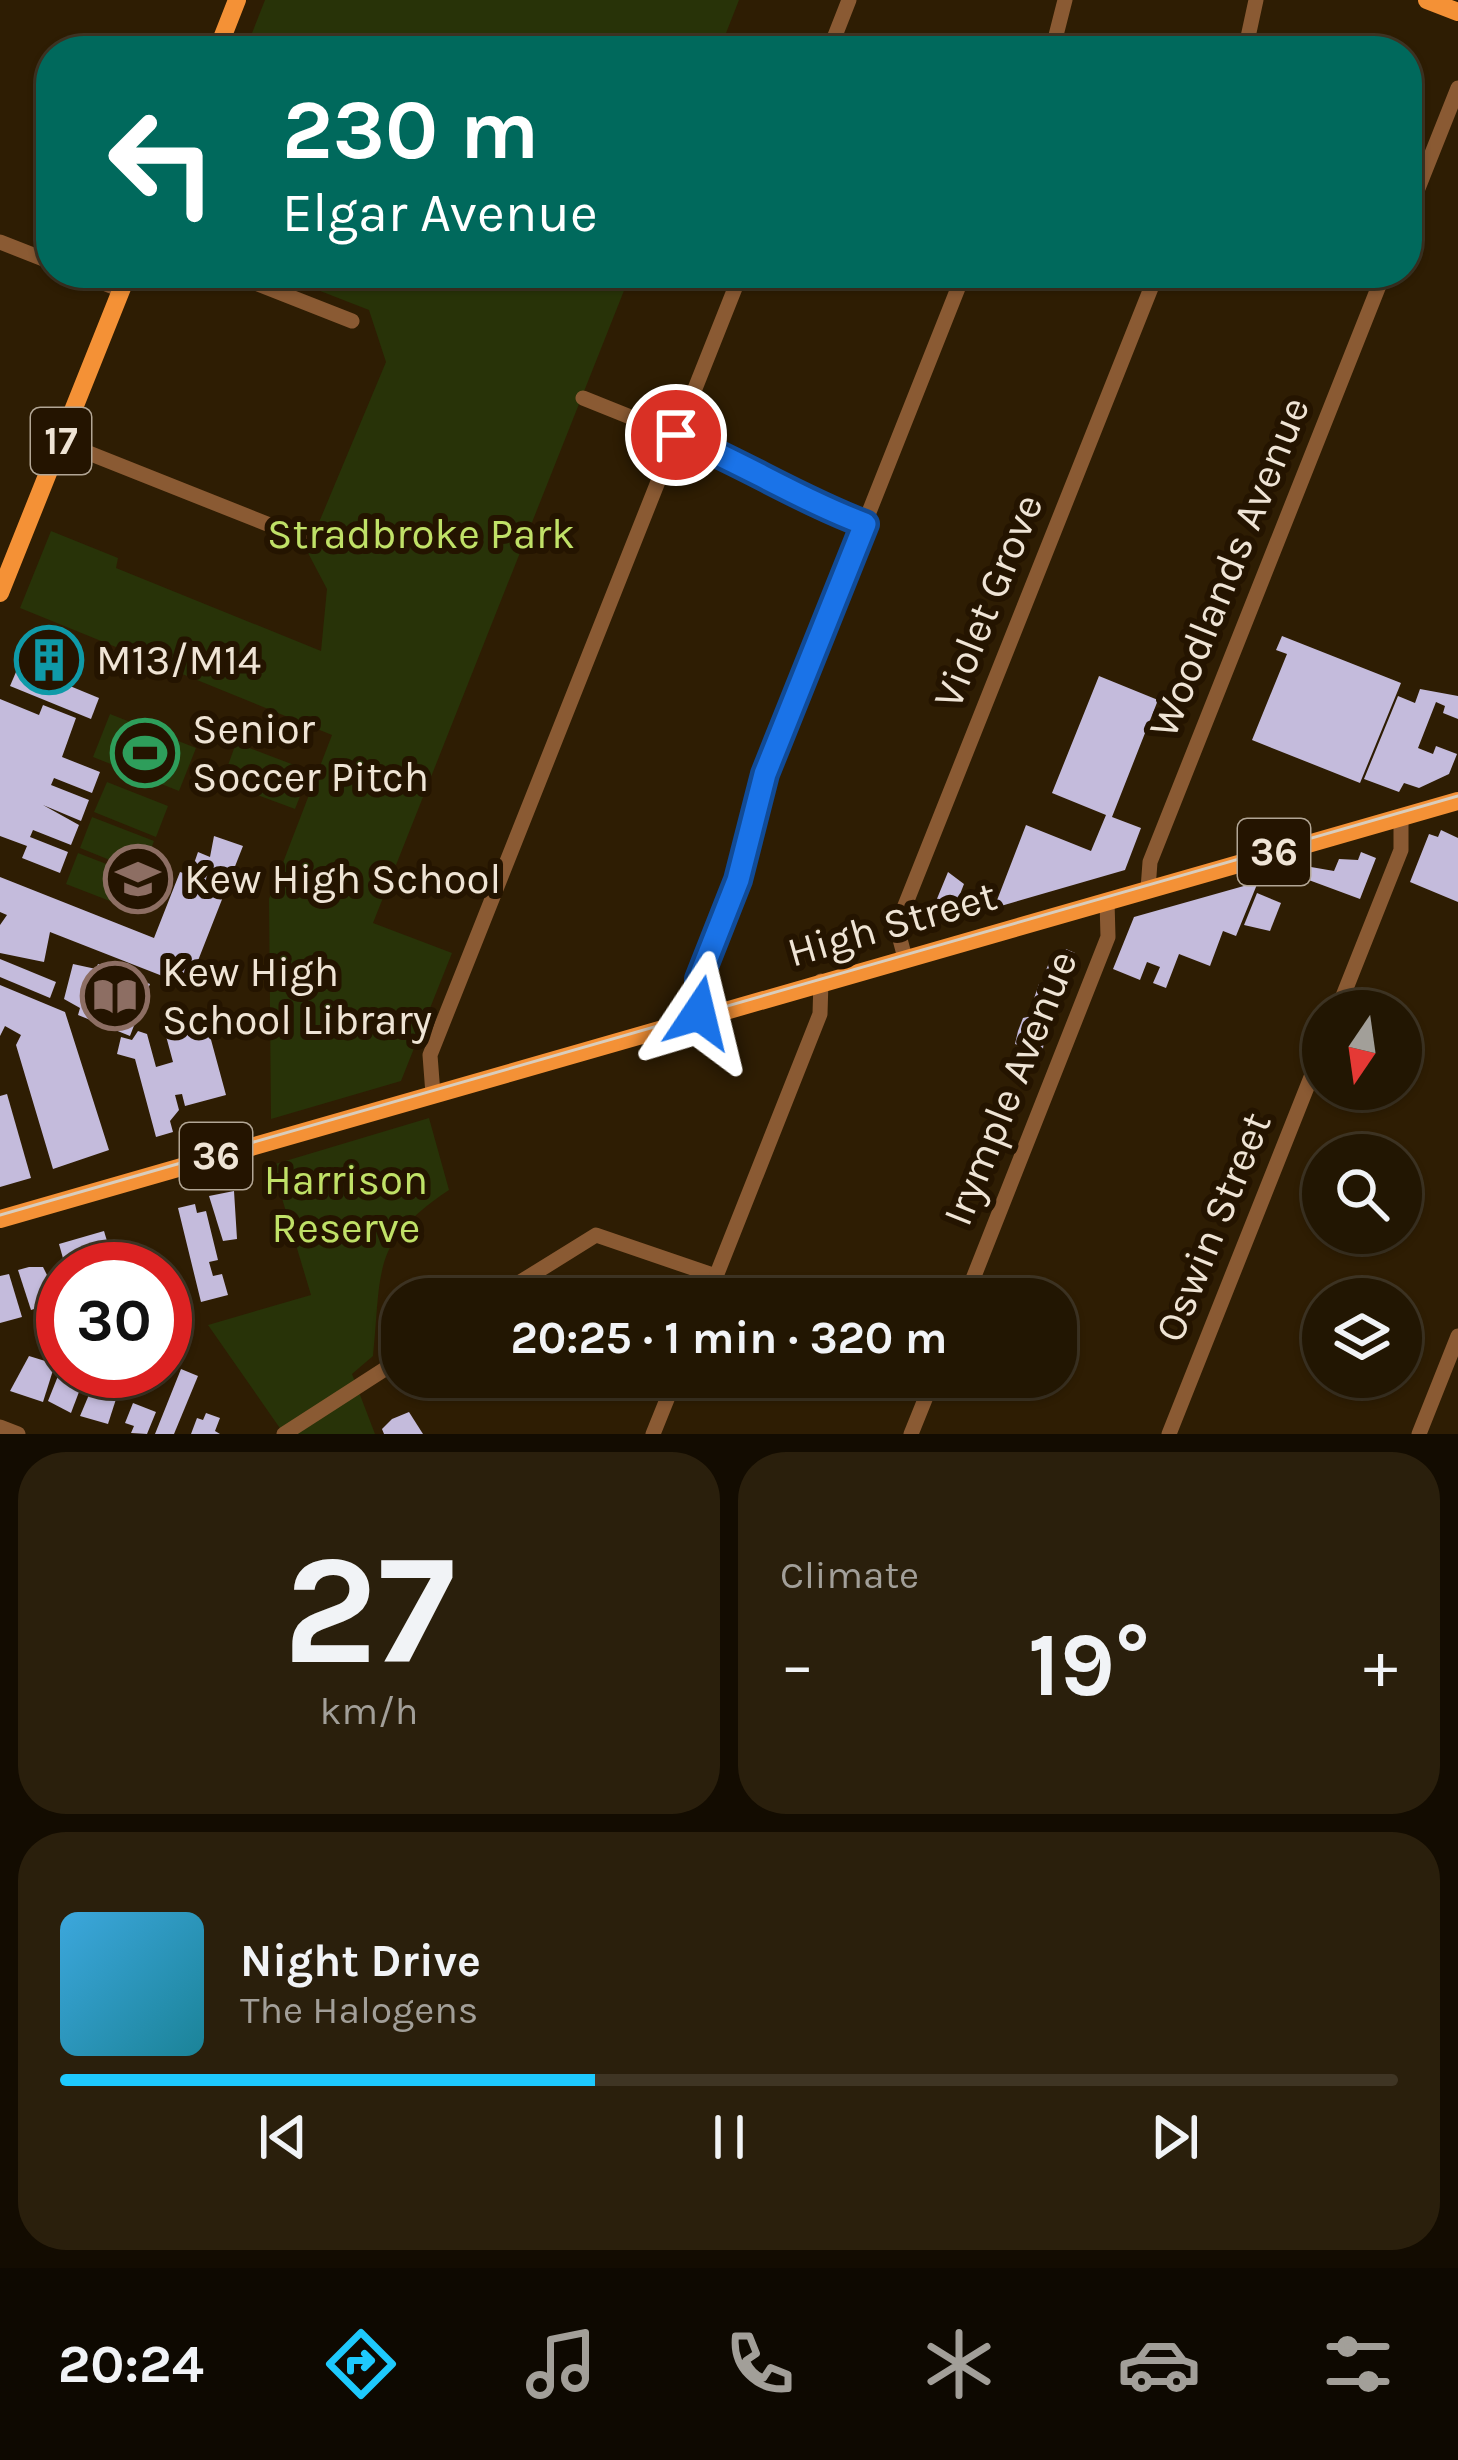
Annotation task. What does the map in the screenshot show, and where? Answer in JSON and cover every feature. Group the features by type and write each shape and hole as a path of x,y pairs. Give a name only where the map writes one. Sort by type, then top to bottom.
{"main road":[{"path":"223,36 237,0"},
{"path":"1427,0 1458,12"},
{"name":"17","path":"0,592 122,288"},
{"name":"High Street","path":"0,1219 1458,801"}],"street":[{"path":"835,36 849,0"},
{"path":"1056,36 1065,0"},
{"path":"1248,36 1256,0"},
{"path":"1422,178 1458,88"},
{"path":"0,242 36,256"},
{"path":"268,288 352,321"},
{"path":"433,1094 430,1055 734,288"},
{"path":"700,1016 699,979 738,880 765,774 958,288"},
{"name":"Violet Grove","path":"905,958 897,928 902,913 1151,288"},
{"name":"Woodlands Avenue","path":"1148,889 1150,862 1378,288"},
{"path":"583,398 735,460 794,496 865,524"},
{"path":"61,442 299,537"},
{"path":"1345,990 1402,850 1401,817"},
{"name":"Irymple Avenue","path":"972,1278 1108,938 1107,901"},
{"path":"526,1278 596,1234 716,1276 820,1014 821,981"},
{"name":"Oswin Street","path":"1169,1434 1302,1100"},
{"path":"1419,1434 1458,1336"},
{"path":"284,1434 381,1372"},
{"path":"653,1434 668,1398"},
{"path":"911,1434 926,1398"},
{"path":"0,1427 18,1434"}],"green space":[{"path":"265,0 739,0 725,36 251,36"},
{"name":"Stradbroke Park","path":"313,288 625,288 373,923 452,953 401,1081 271,1119 269,899 332,735 20,608 51,531 118,558 116,568 321,651 327,589 307,551 386,362 369,310"},
{"name":"Senior Soccer Pitch","path":"110,714 196,748 179,791 93,757"},
{"path":"236,743 310,771 295,809 222,782"},
{"path":"107,782 168,806 156,837 94,812"},
{"path":"92,817 154,841 142,873 80,848"},
{"path":"78,853 140,877 128,908 66,884"},
{"name":"Harrison Reserve","path":"429,1118 449,1190 424,1208 393,1242 380,1279 373,1356 352,1374 375,1434 284,1434 208,1325 311,1295 272,1165"}],"building":[{"path":"1282,636 1401,683 1360,783 1252,740 1287,654 1276,650"},
{"name":"M13/M14","path":"34,641 73,656 63,679 24,663"},
{"path":"19,665 99,698 91,719 10,686"},
{"path":"1099,676 1158,700 1112,817 1141,828 1125,870 994,908 1026,825 1091,851 1106,815 1052,793"},
{"path":"1420,689 1458,696 1458,719 1443,713 1445,706 1436,702 1418,748 1433,754 1436,746 1457,754 1449,774 1419,788 1404,783 1399,792 1364,779 1398,696 1415,703"},
{"path":"0,699 39,715 43,705 76,718 62,757 100,772 92,793 54,778 51,785 89,800 81,821 43,805 79,825 71,845 33,830 30,837 68,852 60,873 22,858 27,846 0,836"},
{"path":"1441,830 1458,838 1458,902 1410,882 1429,834 1438,837"},
{"path":"214,836 243,846 188,986 50,932 44,962 0,953 0,925 7,915 0,912 0,877 154,938 180,872 190,875 198,852 210,857"},
{"path":"1361,852 1376,858 1360,899 1306,879 1311,867 1334,871 1339,859 1358,860"},
{"path":"948,872 964,884 955,907 963,911 940,919 934,906"},
{"path":"1258,882 1236,936 1223,931 1210,966 1179,954 1166,988 1153,983 1160,967 1147,962 1140,980 1113,969 1134,917"},
{"path":"1257,893 1281,903 1270,931 1244,925"},
{"path":"1066,949 1075,953 1040,1027 1045,1029 1043,1049 1030,1064 1016,1059 1023,1018 1036,1015 1038,1010 1031,1007 1039,984 1050,988 1054,979 1044,975 1053,953 1063,957"},
{"path":"0,959 56,982 50,998 0,977"},
{"name":"Kew High School Library","path":"73,964 96,969 98,964 150,984 130,1036 78,1015 80,1008 64,999"},
{"path":"0,985 65,1012 109,1150 53,1169 16,1045 21,1035 5,1026 0,1036"},
{"path":"207,1025 226,1095 185,1106 182,1094 175,1095 179,1110 170,1121 173,1132 156,1137 135,1059 117,1054 121,1037 132,1040 138,1031 147,1034 156,1067 173,1062 166,1036"},
{"path":"7,1094 31,1178 0,1187 0,1096"},
{"path":"234,1191 237,1239 223,1241 209,1196"},
{"path":"195,1204 197,1213 206,1211 218,1260 209,1262 213,1276 222,1274 228,1295 201,1302 192,1242 186,1242 178,1208"},
{"path":"104,1231 107,1242 66,1242"},
{"path":"36,1267 36,1308 31,1310 18,1270"},
{"path":"9,1274 22,1317 0,1323 0,1276"},
{"path":"29,1356 36,1358 36,1398 44,1398 43,1402 10,1391"},
{"path":"49,1398 77,1398 71,1413"},
{"path":"88,1398 116,1398 108,1424 80,1416"},
{"path":"169,1398 189,1398 174,1434 155,1434"},
{"path":"133,1403 156,1412 147,1434 131,1433 134,1426 125,1423"},
{"path":"409,1412 423,1434 384,1434 382,1429 392,1419"},
{"path":"206,1413 220,1418 215,1431 220,1434 191,1434 197,1418 203,1420"}],"tram line":[{"path":"0,1215 1458,796"}],"place":[{"name":"M13/M14","path":"49,660"},
{"name":"Senior Soccer Pitch","path":"145,753"},
{"name":"Kew High School","path":"138,879"},
{"name":"Kew High School Library","path":"115,996"}],"route":[{"path":"676,435 735,460 794,496 865,524 765,774 738,880 699,979 699,1013"}]}
